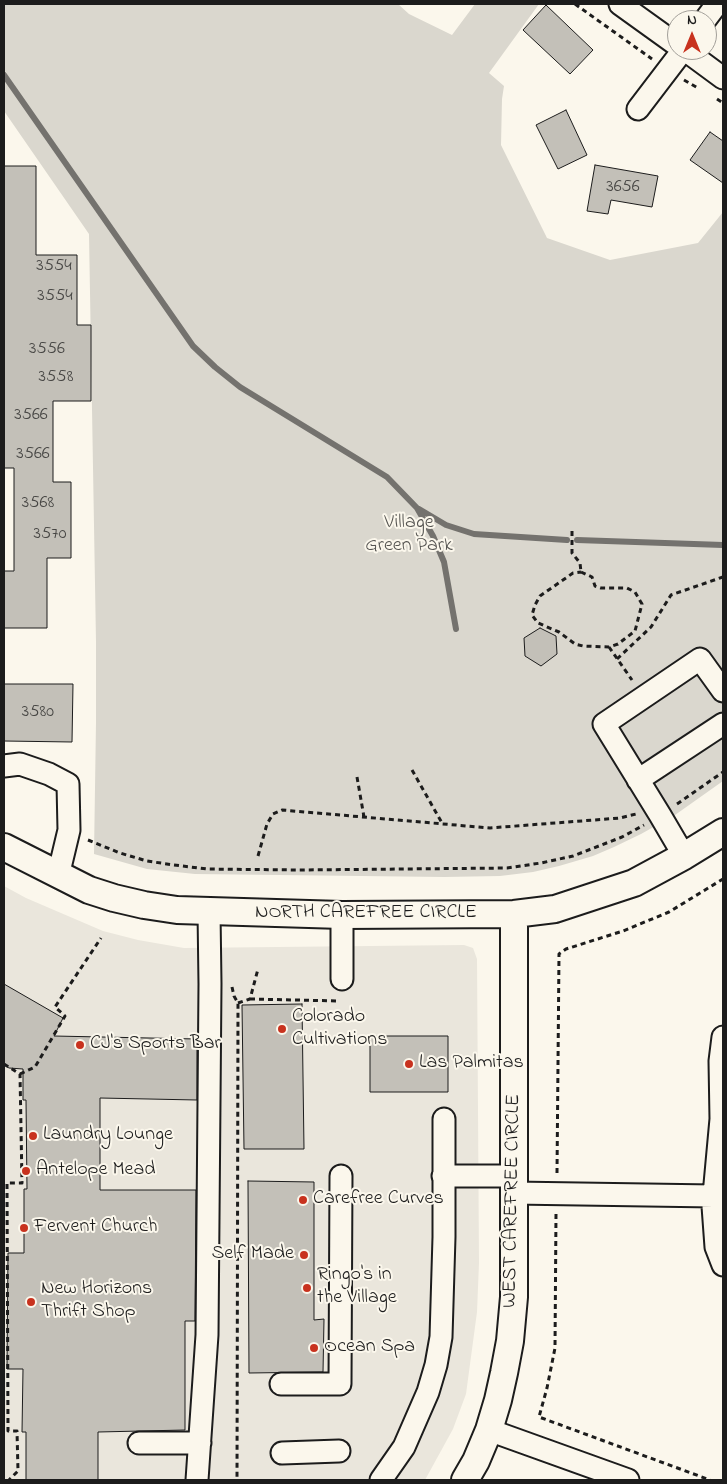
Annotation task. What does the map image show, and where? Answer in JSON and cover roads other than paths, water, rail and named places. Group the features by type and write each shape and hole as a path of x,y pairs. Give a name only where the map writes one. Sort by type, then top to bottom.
{"main road":[{"name":"NORTH CAREFREE CIRCLE","path":"4,847 58,876 89,890 144,905 177,910 342,915 514,914 555,909 634,883 723,832"},
{"name":"WEST CAREFREE CIRCLE","path":"465,1480 489,1430 504,1374 510,1341 514,1297 514,914"}],"street":[{"path":"620,4 667,38"},
{"path":"638,109 676,60"},
{"path":"693,60 717,86"},
{"path":"684,856 604,724 700,659 723,691"},
{"path":"638,780 723,724"},
{"path":"4,766 20,764 49,774 68,784 69,830 58,876"},
{"path":"197,1480 207,1335 209,912"},
{"path":"342,915 342,979"},
{"path":"723,1038 720,1061 721,1119 713,1206 716,1246 723,1265"},
{"path":"382,1480 404,1447 428,1392 436,1365 441,1337 444,1237 444,1119"},
{"path":"281,1384 340,1384 341,1176"},
{"path":"443,1176 514,1184 557,1194 714,1196"},
{"path":"489,1430 628,1480"},
{"path":"139,1443 200,1443"},
{"path":"282,1453 339,1451"}],"waterway":[{"path":"4,75 193,346 240,387 387,477 417,508 433,536 444,562 456,629"},
{"path":"419,509 446,525 474,534 567,540"},
{"path":"577,540 723,545"}],"place":[{"name":"Colorado Cultivations","path":"282,1029"},
{"name":"CJ's Sports Bar","path":"80,1045"},
{"name":"Las Palmitas","path":"409,1064"},
{"name":"Laundry Lounge","path":"33,1136"},
{"name":"Antelope Mead","path":"26,1171"},
{"name":"Carefree Curves","path":"303,1200"},
{"name":"Fervent Church","path":"24,1228"},
{"name":"Self Made","path":"304,1255"},
{"name":"Ringo's in the Village","path":"307,1288"},
{"name":"New Horizons Thrift Shop","path":"31,1302"},
{"name":"Ocean Spa","path":"314,1348"}],"park label":[{"name":"Village Green Park","path":"409,536"}]}
